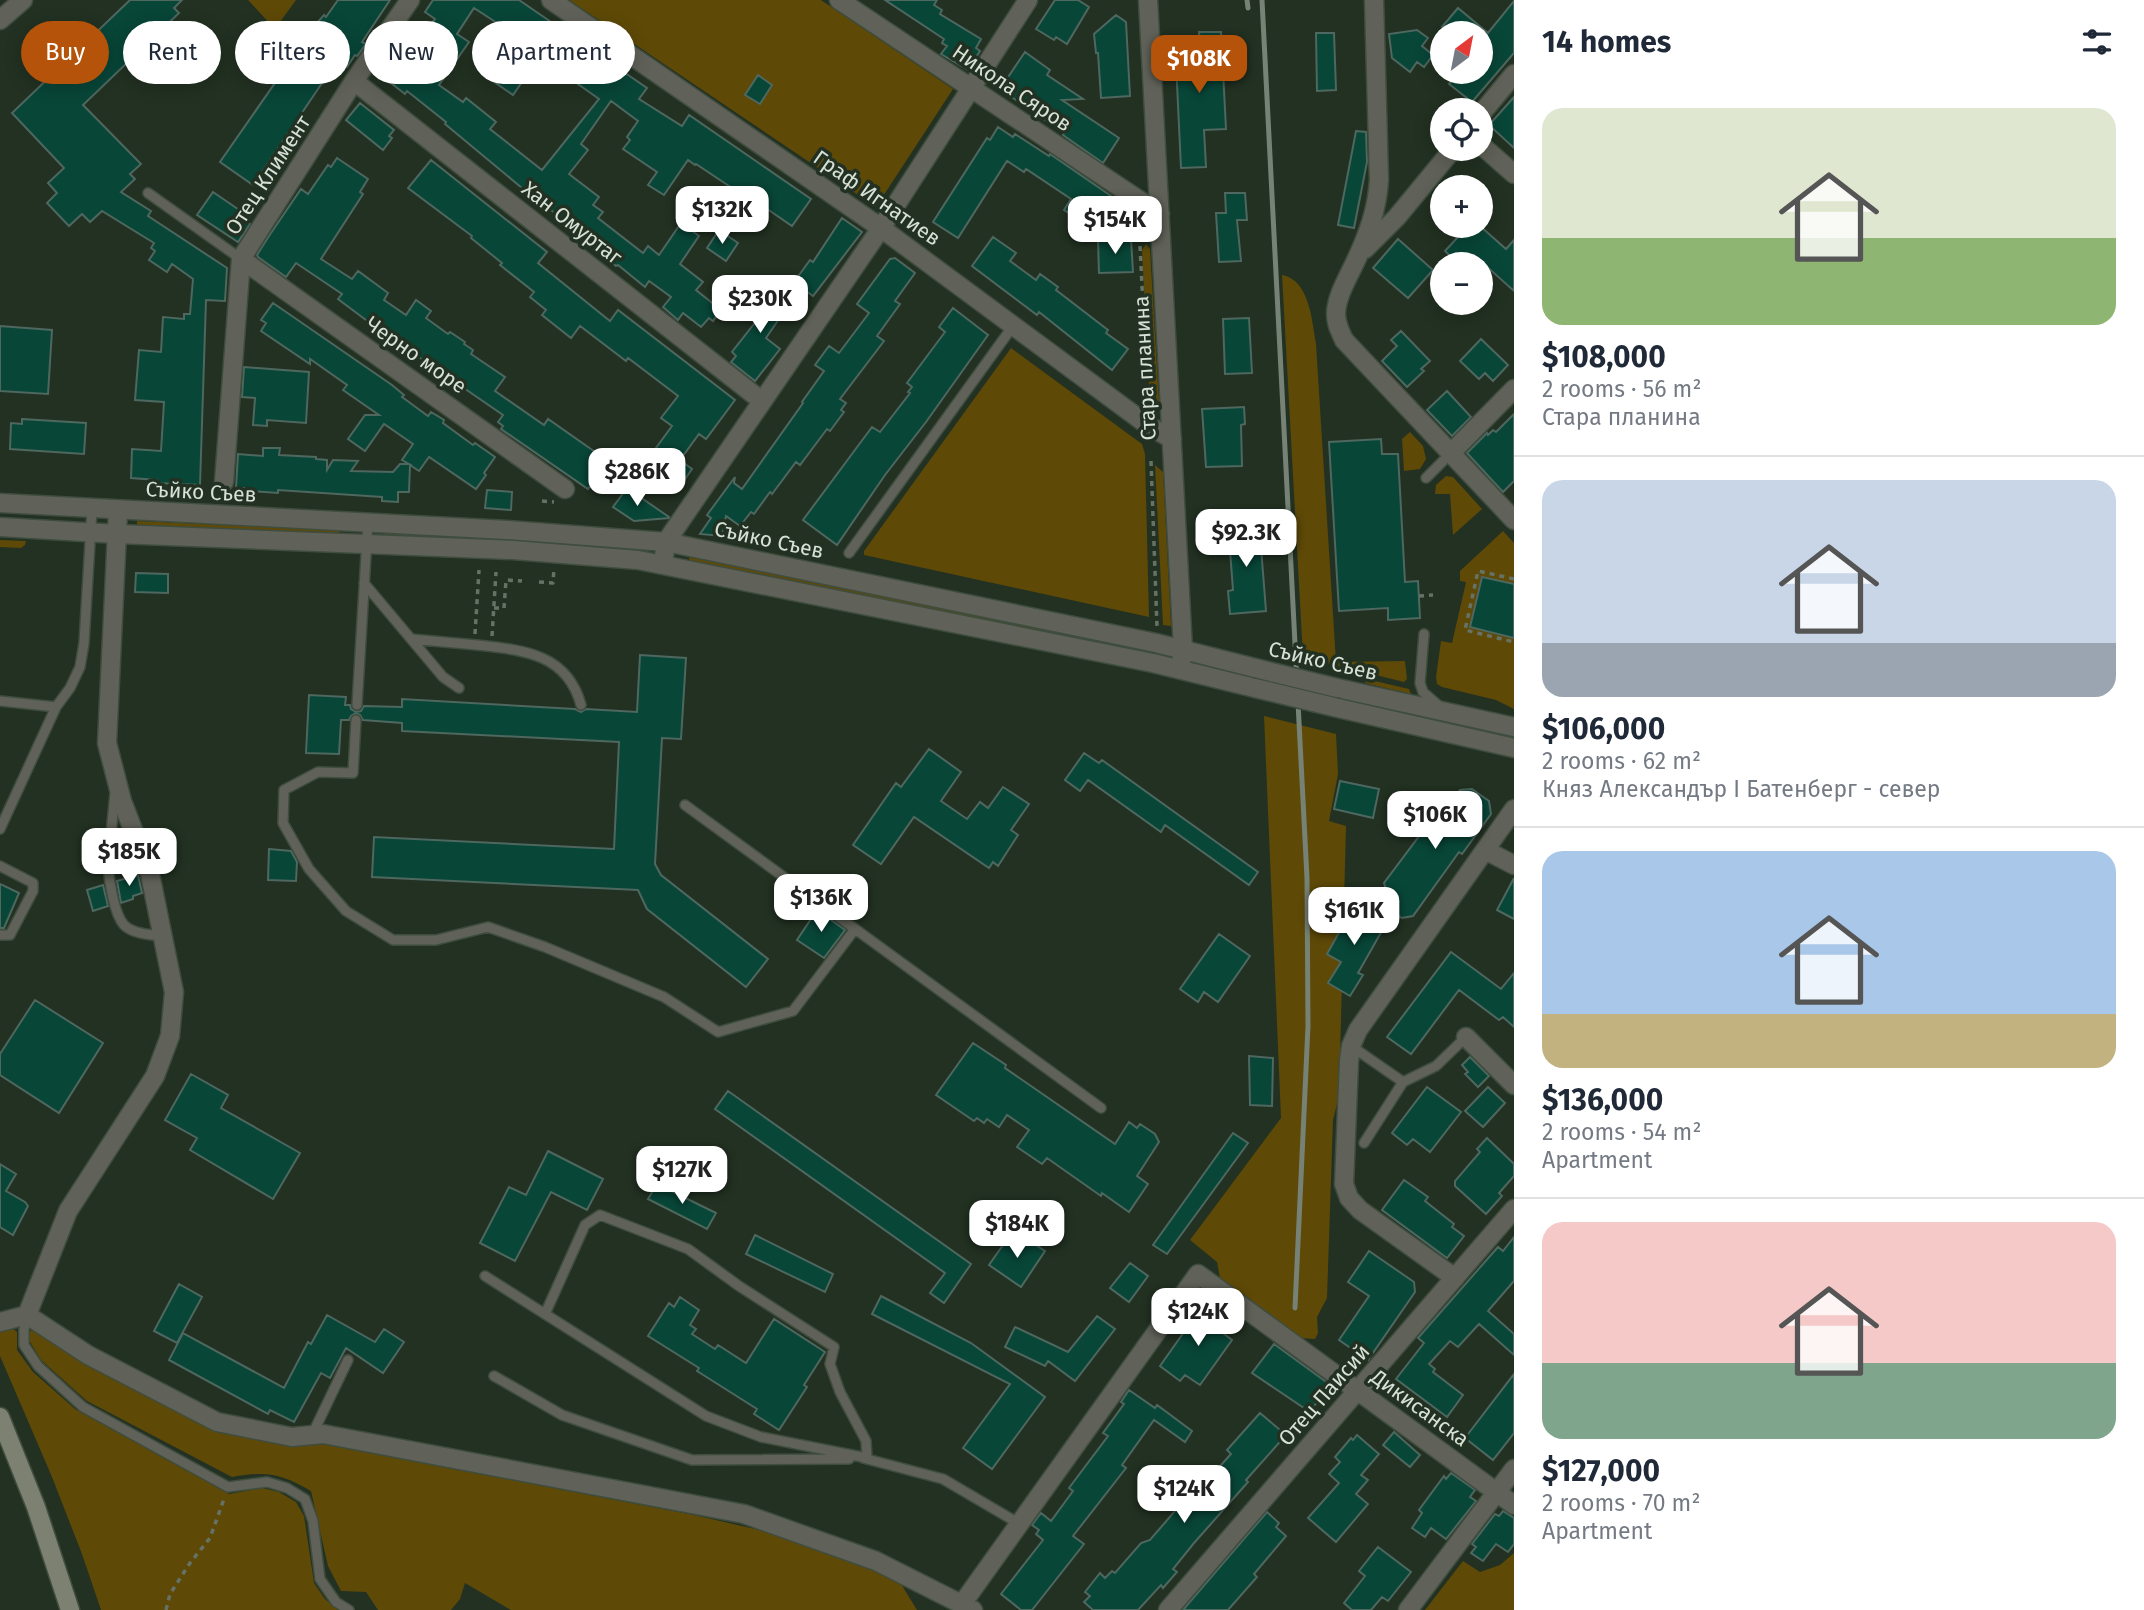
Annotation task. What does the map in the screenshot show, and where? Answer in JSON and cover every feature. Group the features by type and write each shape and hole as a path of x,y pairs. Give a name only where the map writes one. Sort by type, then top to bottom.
{"main road":[{"path":"0,1417 36,1507 70,1610"}],"street":[{"path":"0,20 23,0"},
{"name":"Отец Климент","path":"224,482 241,259 354,81 410,0"},
{"name":"Граф Игнатиев","path":"551,0 881,228 1149,426 1172,439"},
{"name":"Никола Сяров","path":"839,0 1160,214"},
{"path":"663,564 666,542 881,228 1028,0"},
{"name":"Стара планина","path":"1148,0 1183,650 1180,669"},
{"path":"1374,0 1378,202 1371,226 1340,296 1336,311 1338,325 1345,340 1514,520"},
{"path":"1493,99 1514,74"},
{"name":"Хан Омуртаг","path":"354,81 762,401"},
{"path":"1493,155 1514,174"},
{"path":"1359,254 1397,217 1442,161"},
{"name":"Черно море","path":"241,259 565,489"},
{"path":"1451,453 1514,389"},
{"name":"Съйко Съев","path":"0,503 571,533 666,542 1183,650 1337,688 1514,727"},
{"path":"27,1315 68,1211 155,1076 170,1037 174,992 150,874 122,801 107,743 118,511"},
{"name":"Съйко Съев","path":"0,527 563,553 663,564 1180,669 1514,748"},
{"path":"1455,1278 1360,1210 1349,1198 1344,1184 1349,1061 1351,1046 1358,1030 1514,809"},
{"path":"1485,850 1514,864"},
{"path":"1466,1037 1514,1085"},
{"name":"Отец Паисий","path":"1168,1610 1514,1209"},
{"name":"Дикисанска","path":"1018,1523 1198,1274 1514,1505"},
{"path":"0,1322 27,1315 88,1355 217,1422 292,1437 323,1434 744,1514 876,1561 967,1607 1018,1523"},
{"path":"1408,1610 1514,1469"}],"lane":[{"path":"148,193 241,259"},
{"path":"849,553 1013,326"},
{"path":"1426,478 1451,453"},
{"path":"0,829 55,706 70,688 79,667 84,643 92,509"},
{"path":"357,705 368,522"},
{"path":"364,583 443,677 459,688"},
{"path":"1424,634 1420,682 1426,695 1446,712"},
{"path":"411,639 522,650 546,659 565,674 578,694 581,705"},
{"path":"0,701 55,706"},
{"path":"356,720 353,773 318,772 284,790 283,823 309,869 346,911 393,940 436,940 488,928 545,947 664,997 718,1032 793,1011 855,929"},
{"path":"117,781 108,876 118,914 125,926 142,933 163,936"},
{"path":"685,805 1101,1108"},
{"path":"0,866 33,883 33,891 10,934 0,935"},
{"path":"1364,1143 1403,1082 1436,1066 1466,1037"},
{"path":"1351,1046 1403,1082"},
{"path":"545,1314 585,1225 600,1215 688,1249 739,1286 834,1347 830,1364 840,1392 866,1441 867,1458"},
{"path":"485,1276 706,1416 761,1437 867,1458 943,1479 1018,1523"},
{"path":"27,1315 24,1345 38,1366 83,1407 228,1487 267,1482 287,1489 305,1500 313,1521 320,1579 335,1602 349,1610"},
{"path":"312,1435 348,1360"},
{"path":"494,1376 562,1415 692,1460 867,1458"}],"path":[{"path":"1140,246 1149,411"},
{"path":"1151,461 1158,634"},
{"path":"539,582 553,583 554,567"},
{"path":"475,628 479,570"},
{"path":"1514,579 1478,571 1465,630 1514,642"},
{"path":"492,630 496,572"},
{"path":"494,608 505,608 506,580 523,581"},
{"path":"1419,596 1433,595"},
{"path":"166,1610 170,1594 210,1538 228,1487"}],"shaded area":[{"path":"248,0 296,0 281,21 268,21"},
{"path":"569,0 821,0 953,89 876,207 635,45 635,21 600,21"},
{"path":"1146,244 1150,249 1159,403 1150,403 1142,250"},
{"path":"1282,275 1291,278 1304,293 1316,344 1336,662 1405,661 1407,679 1404,682 1303,657"},
{"path":"1011,348 1142,444 1145,454 1149,617 864,555 864,551"},
{"path":"1410,432 1423,446 1426,459 1420,469 1404,471 1402,439"},
{"path":"1155,465 1163,472 1171,626 1163,625"},
{"path":"1446,476 1453,477 1482,509 1453,535 1450,494 1435,494 1436,485"},
{"path":"137,521 339,530 340,531 137,525"},
{"path":"384,531 536,539 634,549 384,535"},
{"path":"1503,531 1514,543 1514,709 1496,700 1442,687 1437,684 1436,677 1441,641 1452,643 1466,582 1460,581 1460,571"},
{"path":"0,540 26,541 21,548 0,547"},
{"path":"691,556 1151,651 1148,654 690,561"},
{"path":"1244,673 1514,734 1514,740 1243,679"},
{"path":"1366,679 1409,689 1411,694 1365,683"},
{"path":"1264,716 1336,734 1338,774 1329,821 1346,826 1339,1096 1333,1120 1327,1298 1317,1317 1318,1333 1315,1339 1300,1338 1220,1278 1217,1262 1190,1240 1281,1118"},
{"path":"33,1326 262,1439 329,1445 694,1515 768,1532 898,1579 917,1610 511,1610 465,1583 460,1599 451,1610 378,1610 366,1592 341,1591 328,1566 311,1491 273,1475 232,1477 87,1401 41,1360 30,1342"},
{"path":"11,1327 17,1332 17,1350 33,1372 75,1409 229,1494 262,1488 279,1492 296,1502 304,1516 314,1583 325,1599 338,1610 101,1610 52,1477 0,1356 0,1330"},
{"path":"1514,1553 1514,1610 1425,1610 1463,1561 1480,1572 1500,1565"}],"building":[{"path":"130,0 182,0 174,8 179,13 171,21 123,21 123,67 109,80 108,21"},
{"path":"338,0 390,0 376,21 364,21 364,47 350,62 350,21 319,21 324,15 326,17"},
{"path":"433,0 519,0 550,21 494,21 474,8 458,32 458,21 434,21 435,19 425,12"},
{"path":"885,0 937,0 934,5 942,10 940,14 981,39 976,48 980,51 968,70 941,54 947,46 942,43 944,39"},
{"path":"1055,0 1078,0 1089,7 1067,44 1036,29"},
{"path":"1514,1 1514,53 1493,78 1493,27"},
{"path":"1458,8 1474,21 1447,21"},
{"path":"1116,15 1126,22 1130,96 1101,98 1094,34"},
{"path":"1417,30 1428,38 1422,46 1430,53 1430,59 1424,67 1417,62 1410,72 1392,58 1389,34"},
{"path":"1199,32 1221,32 1226,129 1204,130 1206,167 1181,168 1175,42 1200,41"},
{"path":"1316,33 1334,33 1336,90 1317,91"},
{"path":"458,35 469,42 458,58"},
{"path":"1025,52 1050,70 1047,75 1083,99 1062,100 1119,138 1103,163 1000,89"},
{"path":"758,75 772,85 760,104 745,95"},
{"path":"635,80 647,88 639,99 682,126 689,115 811,199 792,226 688,160 664,195 648,185 657,172 623,149 630,140 627,137 638,121 611,101 581,144 588,150 569,174 599,197 593,205 603,212 598,218 643,253 648,246 659,255 681,223 699,236 680,264 703,282 696,290 721,310 713,321 709,318 701,327 683,313 678,320 663,307 671,297 649,281 645,287 616,266 597,251 600,247 528,193 407,91 405,94 392,84 440,84 463,102 466,98 496,122 490,129 542,170 599,99 578,84 635,84"},
{"path":"42,84 105,84 83,105 141,164 130,174 135,179 121,192 151,211 148,216 227,268 225,301 206,300 200,485 157,483 157,480 131,478 132,449 161,451 164,402 135,400 139,350 161,352 163,317 184,319 184,314 190,314 193,279 172,264 167,272 149,260 155,251 151,248 154,243 102,211 90,222 82,214 69,226 47,203 57,193 48,183 64,168 12,113"},
{"path":"274,84 321,84 253,185 220,162"},
{"path":"497,84 521,84 513,95"},
{"path":"1449,84 1487,84 1475,98 1467,98"},
{"path":"1514,97 1514,148 1493,129 1493,121"},
{"path":"360,103 394,130 389,136 392,138 383,150 346,120"},
{"path":"998,127 1013,137 1015,134 1049,156 1050,154 1114,198 1093,229 1064,210 1071,199 1026,169 1024,172 1007,161 958,238 933,222 987,138 990,140"},
{"path":"1356,131 1366,132 1367,162 1354,228 1338,225"},
{"path":"337,158 368,179 360,192 363,194 321,259 352,279 358,271 388,293 384,300 406,315 416,300 431,311 426,318 465,342 464,344 473,350 471,354 505,377 495,391 544,425 548,419 608,461 588,489 501,429 503,426 498,422 503,415 338,299 342,294 296,263 286,277 258,257 301,189 308,194 328,165 331,167"},
{"path":"431,160 547,252 538,263 610,321 618,310 735,400 706,439 699,434 680,460 692,469 676,492 642,467 672,426 661,418 678,396 580,326 571,338 542,315 546,310 530,297 534,292 500,265 502,263 471,238 472,236 408,188"},
{"path":"213,192 248,216 245,221 250,224 238,242 197,215"},
{"path":"1225,193 1245,193 1247,220 1237,220 1241,261 1219,262 1216,213 1226,213"},
{"path":"842,218 862,232 813,296 794,282 810,260 813,262"},
{"path":"719,230 738,243 726,261 707,248"},
{"path":"993,237 1016,253 1010,261 1036,280 1040,274 1058,287 1056,290 1128,349 1112,370 1039,312 1037,315 972,266"},
{"path":"1457,238 1493,238 1506,249 1514,240 1514,291 1493,272 1493,252 1445,251"},
{"path":"1131,239 1133,272 1099,273 1098,240"},
{"path":"1398,239 1430,267 1430,273 1408,298 1373,268"},
{"path":"895,258 915,273 895,301 900,304 877,336 884,341 840,399 846,403 841,410 844,412 830,431 827,429 800,465 796,462 772,494 770,492 754,514 751,512 740,526 726,516 722,536 700,534 711,518 707,515 735,477 734,483 742,489 803,403 824,371 815,365 829,346 839,353 869,313 857,304 890,259"},
{"path":"767,287 790,303 766,338 780,349 755,381 731,362 736,356 732,352 757,320 748,314"},
{"path":"273,303 392,385 404,395 402,397 428,416 431,412 473,445 475,443 495,457 476,489 429,457 419,471 410,465 409,492 398,492 398,502 382,501 382,497 278,490 278,493 236,488 238,454 263,456 263,448 280,448 279,455 327,460 327,470 333,460 358,461 351,471 393,472 400,464 409,464 402,460 413,444 384,424 365,451 348,439 365,415 379,415 343,390 347,385 310,359 310,364 261,331 266,323 261,320"},
{"path":"953,308 988,335 837,545 803,520 872,427 880,432 910,393 908,392 912,387 907,383 945,332 939,327"},
{"path":"1249,318 1252,373 1225,374 1223,319"},
{"path":"0,326 52,330 48,394 0,391"},
{"path":"1401,331 1430,361 1421,369 1424,371 1407,387 1382,361 1397,346 1391,340"},
{"path":"1481,339 1508,365 1493,381 1485,373 1479,379 1460,361"},
{"path":"244,367 309,372 306,423 267,420 267,426 253,425 255,398 242,397"},
{"path":"1447,391 1471,417 1452,436 1427,410"},
{"path":"1244,407 1245,424 1241,425 1242,466 1206,467 1202,409"},
{"path":"1514,414 1514,481 1503,492 1467,453 1487,433 1488,435 1493,430 1496,432"},
{"path":"22,419 86,423 84,454 10,449 11,423 22,424"},
{"path":"1381,439 1382,454 1398,454 1405,582 1418,581 1420,618 1388,620 1388,608 1339,611 1329,442"},
{"path":"627,488 669,518 634,521 613,507"},
{"path":"487,490 512,492 511,510 485,508"},
{"path":"1259,522 1266,611 1230,614 1228,591 1233,590 1228,524"},
{"path":"136,573 168,574 168,593 135,592"},
{"path":"1482,577 1514,584 1514,638 1470,627"},
{"path":"640,655 686,658 681,739 662,738 655,864 661,875 768,959 746,987 647,909 638,890 372,877 374,837 614,849 619,742 402,731 402,723 363,720 356,713 349,720 341,720 339,754 306,753 309,695 346,697 345,705 350,705 356,712 361,711 364,706 402,707 402,699 575,709 581,712 586,709 637,712"},
{"path":"929,749 961,772 941,801 967,819 980,802 988,808 1003,787 1029,804 1011,830 1018,835 998,866 993,862 989,868 914,817 881,864 853,845 896,783 901,787"},
{"path":"1084,753 1099,763 1102,760 1258,872 1249,885 1165,825 1161,832 1088,780 1080,791 1065,780"},
{"path":"1340,781 1379,789 1373,818 1334,809"},
{"path":"1472,789 1489,801 1491,814 1462,854 1459,852 1413,916 1402,918 1386,908 1383,898 1387,892 1384,883 1450,795 1457,794 1460,790"},
{"path":"269,849 291,851 297,862 296,881 268,880"},
{"path":"138,875 142,893 121,903 117,881"},
{"path":"1514,878 1514,919 1497,910"},
{"path":"0,884 19,893 4,928 0,928"},
{"path":"103,885 108,906 93,911 87,890"},
{"path":"1355,904 1387,922 1358,973 1363,975 1350,996 1328,983 1341,962 1327,954"},
{"path":"817,910 845,930 824,958 797,940"},
{"path":"1219,934 1250,956 1218,1002 1204,992 1198,1002 1180,989"},
{"path":"1451,952 1501,989 1514,973 1514,1027 1503,1017 1499,1020 1459,990 1411,1054 1387,1037"},
{"path":"35,1000 103,1043 59,1113 0,1075 0,1054"},
{"path":"973,1043 1115,1144 1129,1122 1137,1128 1140,1124 1155,1134 1159,1142 1137,1176 1148,1184 1129,1212 1047,1158 1042,1164 1017,1147 1029,1130 1007,1115 999,1127 987,1119 984,1123 977,1118 974,1121 936,1095"},
{"path":"1249,1056 1273,1058 1272,1106 1250,1105"},
{"path":"1470,1057 1489,1076 1478,1087 1465,1074 1468,1072 1462,1065"},
{"path":"191,1074 228,1095 221,1108 300,1153 273,1199 190,1150 197,1138 165,1120"},
{"path":"1427,1087 1461,1112 1430,1152 1413,1139 1407,1145 1392,1133"},
{"path":"1488,1087 1505,1103 1483,1127 1465,1111"},
{"path":"728,1091 971,1264 944,1303 930,1293 945,1273 715,1109"},
{"path":"1233,1133 1248,1143 1167,1254 1153,1245"},
{"path":"1487,1138 1514,1164 1514,1176 1499,1193 1502,1196 1486,1214 1455,1186 1455,1181 1480,1152 1477,1149"},
{"path":"548,1151 603,1179 587,1210 551,1192 515,1261 480,1243 509,1187 526,1195"},
{"path":"0,1164 16,1174 6,1191 28,1206 13,1235 0,1227"},
{"path":"1404,1180 1428,1197 1425,1201 1454,1224 1452,1227 1464,1236 1447,1258 1382,1210"},
{"path":"657,1184 716,1213 707,1229 648,1199"},
{"path":"755,1235 833,1274 825,1292 746,1254"},
{"path":"1010,1235 1022,1243 1025,1238 1045,1251 1021,1287 989,1265"},
{"path":"1514,1237 1514,1281 1488,1311 1514,1334 1514,1355 1479,1324 1458,1347 1450,1341 1429,1364 1435,1369 1433,1372 1463,1395 1447,1417 1396,1379 1424,1343 1418,1338 1498,1247 1503,1251"},
{"path":"1369,1251 1414,1282 1415,1292 1368,1360 1339,1340 1369,1296 1348,1282"},
{"path":"1130,1263 1148,1276 1129,1302 1110,1288"},
{"path":"179,1284 202,1297 177,1343 154,1331"},
{"path":"881,1296 971,1343 1045,1397 992,1469 963,1448 1010,1384 872,1314"},
{"path":"680,1297 699,1310 690,1325 696,1329 692,1334 715,1349 718,1345 746,1363 774,1319 825,1352 804,1385 807,1387 779,1430 754,1414 757,1409 648,1336 669,1303 674,1307"},
{"path":"1205,1308 1229,1325 1223,1333 1232,1340 1200,1385 1185,1375 1180,1381 1160,1366 1196,1315 1198,1317"},
{"path":"327,1315 375,1342 384,1329 404,1342 383,1373 346,1348 330,1378 321,1373 294,1422 270,1410 268,1414 169,1360 183,1333 284,1388 308,1342 311,1344"},
{"path":"1097,1316 1115,1329 1075,1381 1048,1361 1045,1366 1005,1347 1015,1327 1068,1352"},
{"path":"1274,1344 1329,1384 1310,1412 1252,1373"},
{"path":"1514,1374 1514,1433 1493,1460 1465,1438"},
{"path":"1129,1390 1155,1408 1157,1405 1192,1431 1185,1442 1154,1420 1122,1465 1126,1468 1073,1536 1084,1544 1032,1610 1021,1610 1001,1594 1043,1540 1036,1534 1039,1530 1032,1525 1041,1513 1051,1521 1073,1491 1069,1488 1108,1436 1103,1433 1124,1404 1121,1402"},
{"path":"1260,1413 1286,1435 1173,1569 1177,1572 1138,1610 1093,1610 1084,1602 1090,1596 1085,1592 1100,1573 1105,1578 1112,1571 1115,1573 1141,1543 1150,1540 1199,1483 1202,1486 1231,1454 1227,1450"},
{"path":"1394,1432 1420,1455 1410,1467 1383,1445"},
{"path":"1357,1435 1379,1454 1361,1475 1368,1480 1356,1494 1368,1504 1336,1542 1308,1518 1339,1483 1329,1474 1340,1462 1335,1457 1351,1438 1353,1440"},
{"path":"1451,1473 1475,1490 1470,1497 1476,1501 1446,1539 1431,1528 1425,1537 1412,1528 1422,1513 1419,1510 1444,1476 1446,1479"},
{"path":"1503,1511 1514,1518 1514,1544 1508,1552 1496,1544 1483,1561 1471,1553 1476,1547 1472,1544 1495,1514 1499,1516"},
{"path":"1267,1512 1279,1523 1276,1527 1286,1536 1254,1574 1257,1577 1228,1610 1183,1610"},
{"path":"1378,1547 1411,1572 1388,1601 1382,1597 1371,1610 1352,1610 1344,1603 1365,1576 1359,1571"}],"railway":[{"path":"1247,0 1248,8"},
{"path":"1262,0 1307,878 1308,1026 1295,1308"}]}
